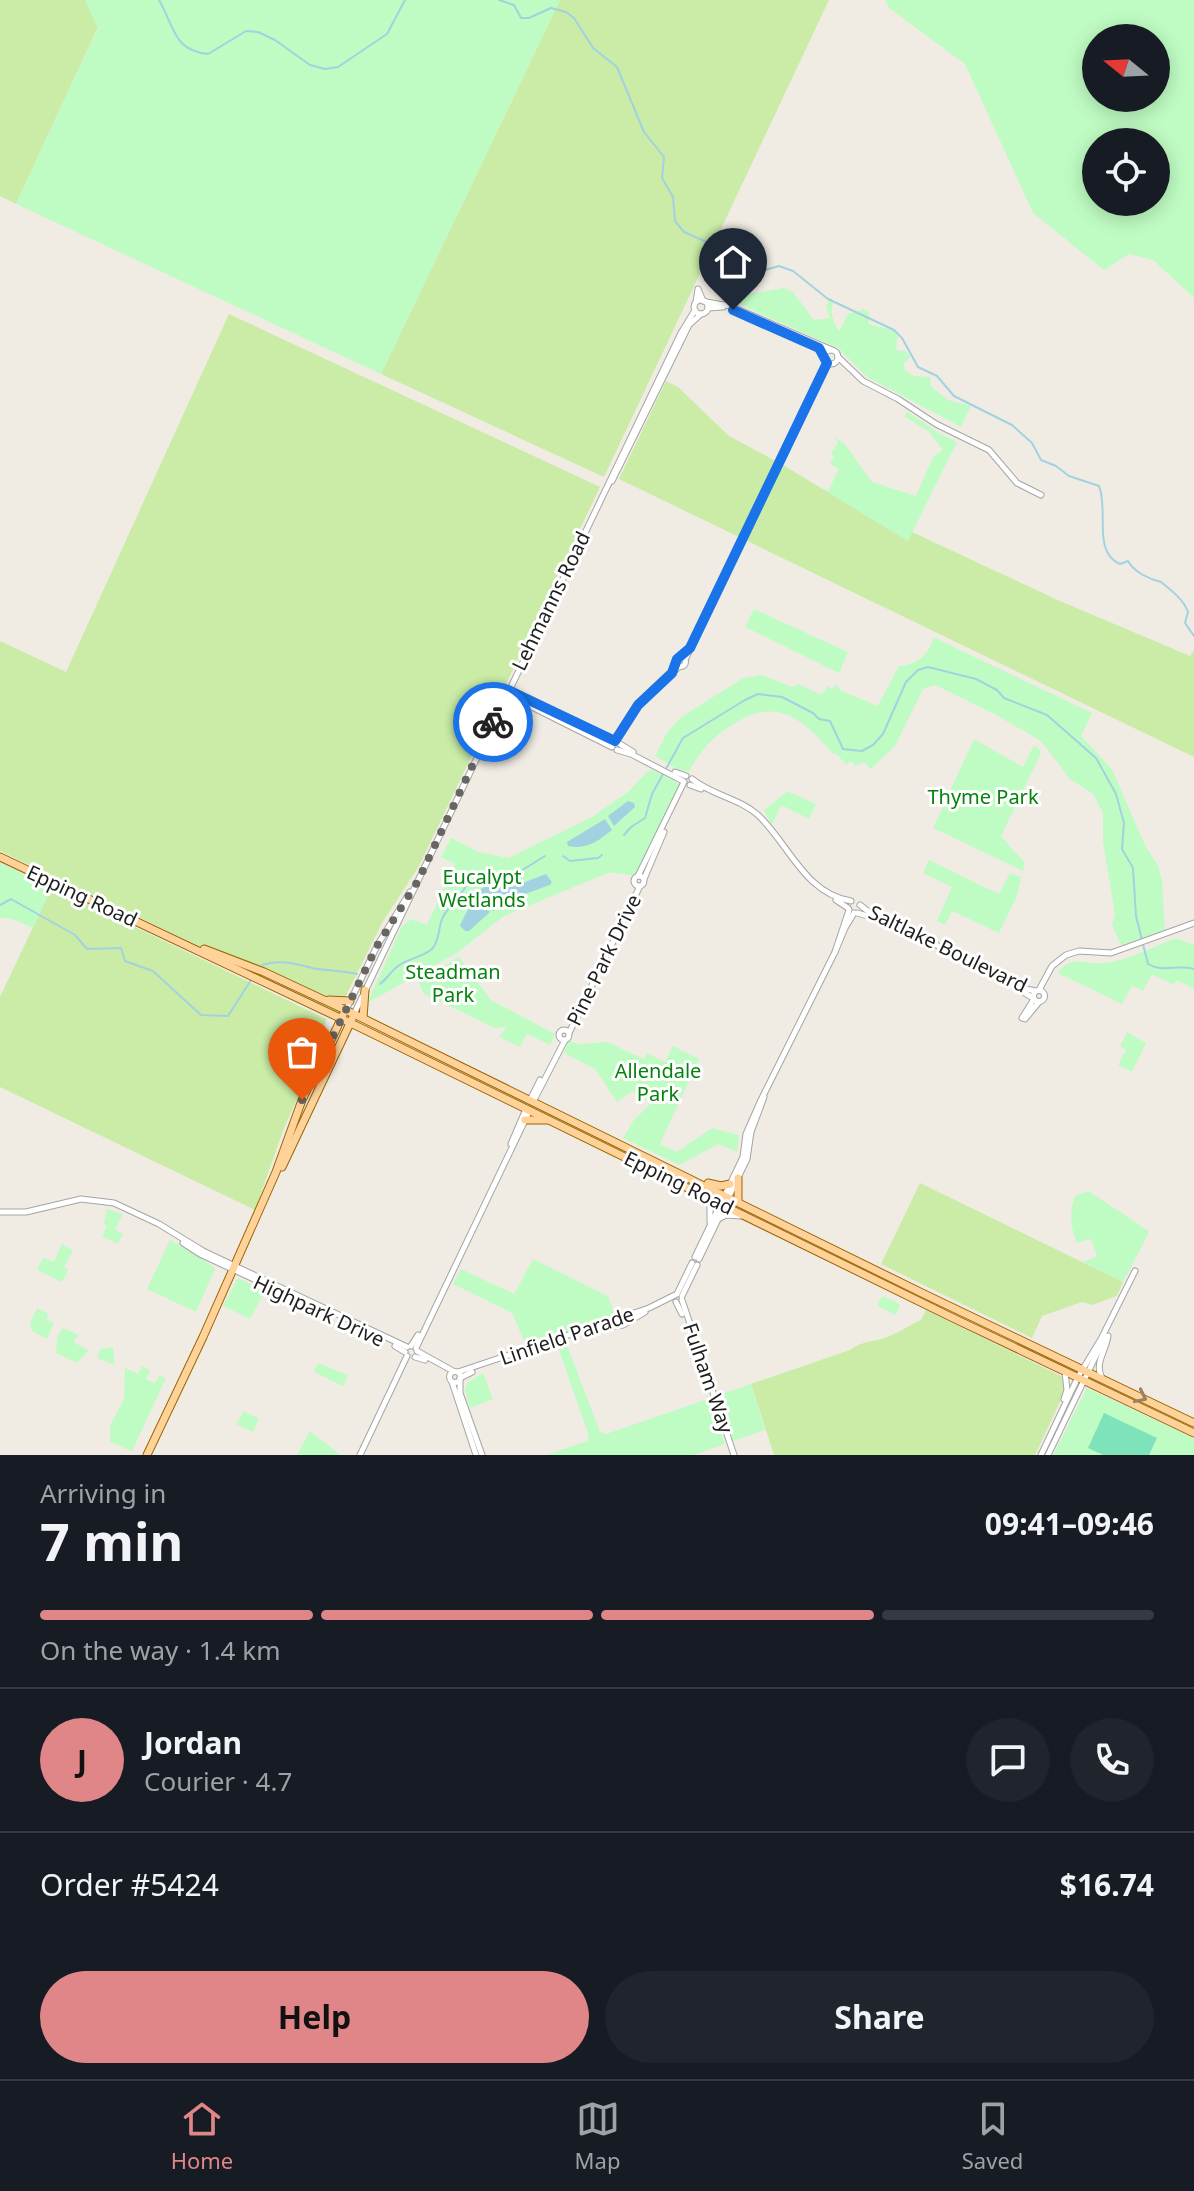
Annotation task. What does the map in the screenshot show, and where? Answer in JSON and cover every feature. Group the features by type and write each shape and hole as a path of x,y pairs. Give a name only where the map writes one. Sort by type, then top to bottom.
{"main road":[{"name":"Epping Road","path":"0,857 370,1032 644,1156 746,1216 1194,1433"},
{"name":"Epping Road","path":"164,935 241,962 323,999 710,1199 738,1202 1194,1423"},
{"path":"241,962 240,968 245,973"},
{"path":"363,1018 365,990"},
{"path":"323,999 350,1001"},
{"path":"234,1268 276,1172 302,1100 342,1018 350,1012"},
{"path":"147,1455 345,1034 350,1012"},
{"path":"332,1014 332,1038"},
{"path":"345,1034 370,1032"},
{"path":"525,1120 554,1121"},
{"path":"644,1156 658,1159 712,1185 730,1184"},
{"path":"738,1178 738,1202"}],"street":[{"path":"699,289 702,306"},
{"path":"702,306 715,301 730,306 832,350 863,381 936,424 989,450 1017,483 1041,495"},
{"path":"616,744 643,699 678,665 684,665 683,658 827,363 819,348 800,338 719,306 702,306"},
{"name":"Lehmanns Road","path":"350,1012 365,990 602,495 623,462 689,325 702,306"},
{"path":"824,355 832,350"},
{"path":"834,364 838,357"},
{"path":"827,363 850,368"},
{"path":"517,672 517,695"},
{"name":"Saltlake Boulevard","path":"507,692 749,812 811,886 852,911 865,914 1037,996"},
{"name":"Saltlake Boulevard","path":"507,692 616,744"},
{"path":"503,702 528,704"},
{"name":"Saltlake Boulevard","path":"687,781 756,813 814,885 856,901 891,923 1037,996"},
{"name":"Pine Park Drive","path":"530,1105 687,781"},
{"name":"Lehmanns Road","path":"350,1012 350,1001 377,946 418,881"},
{"path":"678,1298 719,1219 743,1157 747,1132 797,1022 813,998 835,952 852,911 851,901"},
{"path":"852,911 860,905"},
{"name":"Saltlake Boulevard","path":"1037,996 1052,966 1066,955 1079,951 1106,954 1194,924"},
{"path":"1024,1018 1037,996"},
{"path":"696,1261 749,1152 751,1132 768,1085"},
{"path":"362,1455 530,1105"},
{"path":"509,1153 513,1135 530,1105"},
{"name":"Highpark Drive","path":"0,1212 20,1213 76,1199 92,1199 126,1208 171,1232 195,1252 456,1376"},
{"path":"710,1199 710,1227"},
{"path":"719,1219 726,1215 746,1216"},
{"path":"1086,1370 1135,1271"},
{"name":"Linfield Parade","path":"456,1376 601,1328 623,1325 678,1298"},
{"name":"Fulham Way","path":"678,1298 733,1455"},
{"path":"1041,1455 1108,1331 1114,1314"},
{"path":"1102,1378 1099,1362 1107,1344 1108,1331"},
{"path":"1055,1426 1067,1390 1065,1372"},
{"path":"456,1376 479,1455"},
{"path":"1048,1455 1081,1378"}],"green space":[{"path":"0,0 85,0 98,27 16,204 0,196"},
{"path":"85,0 560,0 381,374 16,204 98,28"},
{"path":"560,0 829,0 604,477 381,374"},
{"path":"885,0 1194,0 1194,298 1153,260 1129,254 1104,270 1033,213 965,64 889,8"},
{"path":"784,288 793,292 814,320 830,318 826,306 831,298 834,301 832,316 839,331 848,314 864,309 869,312 869,324 895,331 898,334 896,350 905,351 911,356 904,363 905,370 914,376 930,377 931,386 948,400 971,406 961,427 867,377 838,348 734,302 745,295"},
{"path":"229,314 600,487 419,866 382,923 338,1012 0,851 0,641 66,672"},
{"path":"666,381 678,387 729,436 907,540 912,532 1060,601 1190,656 1194,650 1194,757 619,479"},
{"path":"908,412 957,442 908,541 816,485 828,491 839,469 830,464 834,456 831,454 838,442 833,437 844,443 872,482 916,496 933,457 943,450 929,432 904,416"},
{"path":"754,609 848,652 839,673 745,627"},
{"path":"933,637 1092,713 1081,736 1112,769 1144,843 1158,866 1162,880 1165,930 1121,945 1112,925 1115,914 1103,842 1103,813 1093,794 1070,779 1041,741 935,685 923,689 895,746 871,769 864,762 855,766 851,761 846,765 802,723 779,712 752,715 729,727 709,743 689,772 655,756 668,731 680,718 743,678 762,675 792,687 798,684 822,695 827,686 833,689 835,684 842,691 878,706 899,666 922,658"},
{"name":"Thyme Park","path":"974,739 1023,767 1034,745 1040,750 1001,836 1025,863 1023,871 933,828"},
{"name":"Eucalypt Wetlands","path":"650,769 681,786 638,874 608,873 504,916 457,953 367,1003 402,926 412,919 427,925 455,864 441,857 451,838 479,852 508,858 592,817 628,792"},
{"path":"788,791 816,804 809,819 781,805 772,825 764,810"},
{"path":"929,860 999,894 1010,873 1021,877 1017,896 999,933 952,911 945,925 937,921 952,887 923,873"},
{"path":"0,863 52,887 33,928 13,919 0,918"},
{"path":"52,887 326,1019 324,1038 284,1128 255,1210 0,1087 0,997"},
{"path":"1176,938 1194,945 1194,989 1177,980 1174,985 1152,974 1143,991 1132,986 1122,1004 1058,973 1073,962 1113,962"},
{"name":"Steadman Park","path":"459,957 491,1000 555,1034 550,1045 527,1034 520,1047 499,1037 506,1027 495,1028 424,994 418,981"},
{"path":"1127,1032 1146,1043 1132,1072 1118,1065 1126,1050 1120,1046"},
{"name":"Allendale Park","path":"568,1041 579,1044 607,1042 644,1059 647,1053 665,1062 673,1046 699,1059 660,1144 677,1152 712,1128 739,1135 737,1152 719,1144 679,1165 623,1138 633,1121 651,1103 632,1091 617,1102 595,1069 564,1053"},
{"path":"920,1183 1123,1282 1117,1296 1092,1305 1082,1302 1042,1316 1032,1338 881,1264"},
{"path":"1089,1191 1149,1232 1123,1282 1083,1262 1097,1256 1091,1239 1077,1243 1071,1214 1075,1196"},
{"path":"107,1209 123,1214 115,1230 123,1234 117,1244 102,1236 107,1226 104,1224"},
{"path":"170,1240 215,1269 196,1312 147,1289"},
{"path":"62,1244 73,1250 64,1267 68,1270 62,1282 37,1270 43,1258 54,1262"},
{"path":"533,1259 608,1296 615,1314 560,1338 526,1345 512,1313 453,1284 461,1269 514,1294"},
{"path":"238,1278 265,1291 250,1319 223,1306"},
{"path":"882,1296 900,1304 896,1315 877,1306"},
{"path":"37,1308 49,1314 46,1319 54,1323 47,1339 32,1331 30,1323"},
{"path":"926,1310 1063,1377 1065,1391 1035,1455 774,1455 751,1384 882,1339 921,1320"},
{"path":"63,1328 79,1335 73,1342 89,1350 77,1363 56,1353 57,1337"},
{"path":"567,1345 600,1432 606,1434 708,1399 725,1444 694,1455 546,1455 587,1441 589,1436 559,1350 563,1351 562,1347"},
{"path":"113,1347 115,1365 97,1358 100,1349"},
{"path":"318,1363 348,1375 343,1386 314,1372"},
{"path":"142,1366 150,1370 146,1379 155,1383 160,1375 166,1378 132,1451 110,1442 110,1426 124,1399 125,1368 138,1374"},
{"path":"483,1373 493,1399 470,1408 465,1390 467,1383"},
{"path":"751,1384 765,1430 733,1441 718,1395"},
{"path":"1087,1388 1194,1438 1194,1455 1053,1455"},
{"path":"244,1411 259,1419 253,1432 236,1424"},
{"path":"1104,1413 1157,1438 1149,1455 1103,1455 1088,1448"},
{"path":"310,1431 340,1455 297,1455"}],"water":[{"path":"628,801 635,807 614,826 608,816"},
{"path":"605,819 612,830 602,838 587,846 568,846 567,842"},
{"path":"546,874 552,882 550,885 522,895 493,911 477,898 486,886 512,887"},
{"path":"476,900 490,912 469,931 465,931 461,923"}],"waterway":[{"path":"159,0 181,43 197,52 208,54 246,31 258,32 310,65 325,69 338,67 387,34 405,0"},
{"path":"499,0 514,5 521,18 529,18 551,8 566,12 574,18 593,48 617,67 644,132 664,157 662,178 673,197 675,221 684,232 720,248 744,270 758,272 779,266 793,271 828,299 894,330 918,367 937,376 954,396 1012,425 1032,443 1041,460 1069,476 1099,486 1104,540 1111,558 1120,564 1128,561 1138,572 1161,582 1177,596 1188,612 1185,623 1194,636"},
{"path":"624,835 645,818 652,794 683,738 745,700 758,694 782,697 819,719 830,721 843,749 862,751 883,734 906,682 918,670 928,667 976,679 997,690 1004,698 1047,715 1096,758 1116,794 1124,823 1122,849 1133,868 1136,916 1148,964 1159,968 1194,969"},
{"path":"563,856 570,861 602,855"},
{"path":"486,871 501,876 516,874 545,856"},
{"path":"380,984 398,966 432,949 445,913 470,878"},
{"path":"0,905 11,899 75,935 87,949 121,948 125,961 153,971 201,1015 228,1016 251,980"},
{"path":"262,965 288,963 357,974"}],"way so far":[{"path":"302,1100 377,946 418,881 493,722"}],"route":[{"path":"493,722 508,690 615,741 638,705 672,673 677,659 690,648 827,363 819,348 733,310"}]}
